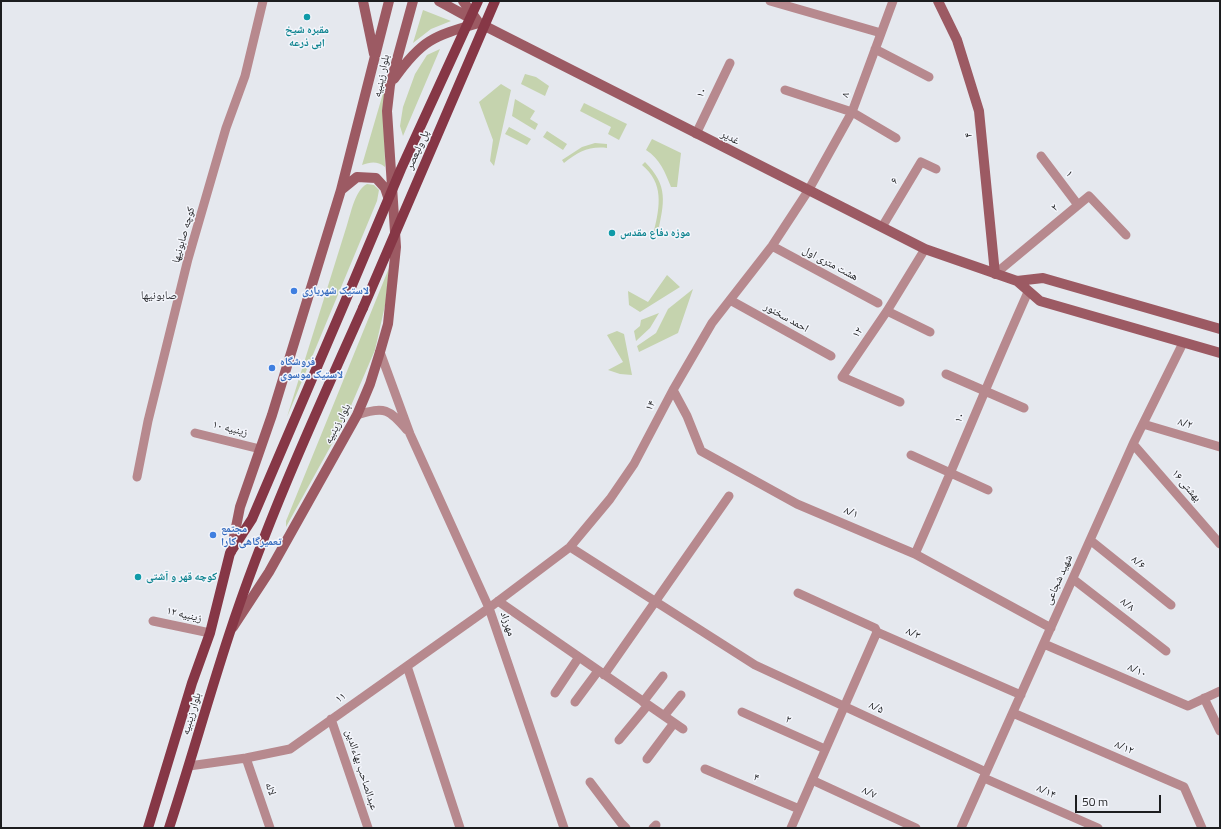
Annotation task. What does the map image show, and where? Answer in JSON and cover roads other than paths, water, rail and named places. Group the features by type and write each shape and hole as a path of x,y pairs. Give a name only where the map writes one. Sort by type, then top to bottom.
{"main road":[{"path":"363,1 375,59"},
{"name":"بلوار زینبیه","path":"148,828 192,683 210,634 240,507 306,307 341,190 389,1"},
{"name":"بلوار زینبیه","path":"169,828 229,634 269,572 357,415 370,384 380,352 388,324 396,247 387,111 390,85 413,1"},
{"name":"غدیر","path":"439,1 696,134 925,249 1017,281"},
{"path":"390,85 410,57 429,40 437,36 479,23 463,1"},
{"name":"پل ولیعصر","path":"230,553 252,520 401,169 478,1"},
{"name":"پل ولیعصر","path":"229,634 280,495 323,395 363,308 495,1"},
{"name":"۴","path":"938,1 957,40 979,111 995,274"},
{"path":"341,190 357,177 368,176 376,178 385,188 395,218"},
{"path":"1017,281 1043,278 1220,329"},
{"path":"1017,281 1040,301 1220,354"}],"street":[{"name":"کوچه صابونیها","path":"137,478 148,421 188,259 224,134 245,76 263,1"},
{"path":"770,1 881,32"},
{"name":"۸","path":"808,191 852,112 893,1"},
{"path":"875,49 928,77"},
{"name":"۱۰","path":"696,134 730,64"},
{"path":"785,90 852,112 896,138"},
{"name":"۱","path":"1041,156 1078,205"},
{"name":"۶","path":"882,227 921,162 936,169"},
{"name":"۱۴","path":"489,608 570,547 610,499 634,464 673,390 712,323 772,246 808,191"},
{"name":"۲","path":"995,274 1089,196 1126,235"},
{"name":"هشت متری اول","path":"772,246 878,303"},
{"name":"۱۲","path":"900,402 842,377 887,311 925,249"},
{"name":"۱۰","path":"915,554 1028,292"},
{"name":"احمد سخنور","path":"730,300 831,356"},
{"path":"887,311 930,332"},
{"name":"شهید شجاعی","path":"961,828 1133,444 1183,343"},
{"path":"380,352 410,434"},
{"path":"946,374 1024,408"},
{"name":"۸/۱","path":"673,390 687,416 701,451 797,504 915,554 1051,628"},
{"path":"357,415 379,410 393,413 410,434"},
{"name":"۸/۲","path":"1143,424 1220,446"},
{"name":"زینبیه ۱۰","path":"195,433 260,449"},
{"name":"مهرزاد","path":"410,434 489,608 564,828"},
{"name":"۱۶ بهشتی","path":"1133,444 1220,544"},
{"path":"911,455 988,490"},
{"path":"575,702 601,673 656,602 729,496"},
{"name":"۸/۶","path":"1090,540 1171,605"},
{"name":"۸/۵","path":"570,547 755,665 844,706 985,775"},
{"name":"۸/۸","path":"1073,579 1166,651"},
{"name":"۸/۳","path":"798,593 875,628 877,632 1021,695"},
{"path":"498,601 683,729"},
{"name":"۱۱","path":"189,766 246,758 290,749 489,608"},
{"name":"زینبیه ۱۲","path":"153,620 210,634"},
{"path":"793,827 799,809 877,632"},
{"name":"۸/۱۰","path":"1044,644 1188,706 1220,691"},
{"path":"555,693 578,657"},
{"path":"407,666 460,828"},
{"path":"619,740 663,676"},
{"path":"664,716 681,695"},
{"path":"1204,698 1220,731"},
{"name":"۲","path":"742,712 825,749"},
{"name":"۸/۱۲","path":"1013,713 1184,787 1202,828"},
{"name":"عبدالصاحب بهاءالدین","path":"332,719 368,828"},
{"path":"647,759 674,723"},
{"name":"لاله","path":"246,758 270,828"},
{"name":"۴","path":"705,769 799,809"},
{"name":"۸/۱۴","path":"985,775 1098,828"},
{"name":"۸/۷","path":"812,780 916,828"},
{"path":"590,782 621,826"}],"place":[{"name":"مقبره شیخ ابی ذرعه","path":"307,17"},
{"name":"موزه دفاع مقدس","path":"612,233"},
{"name":"لاستیک شهریاری","path":"294,291"},
{"name":"فروشگاه لاستیک موسوی","path":"272,368"},
{"name":"مجتمع تعمیرگاهی کارا","path":"213,535"},
{"name":"کوچه قهر و آشتی","path":"138,577"}],"district":[{"name":"صابونیها","path":"159,296"}]}
